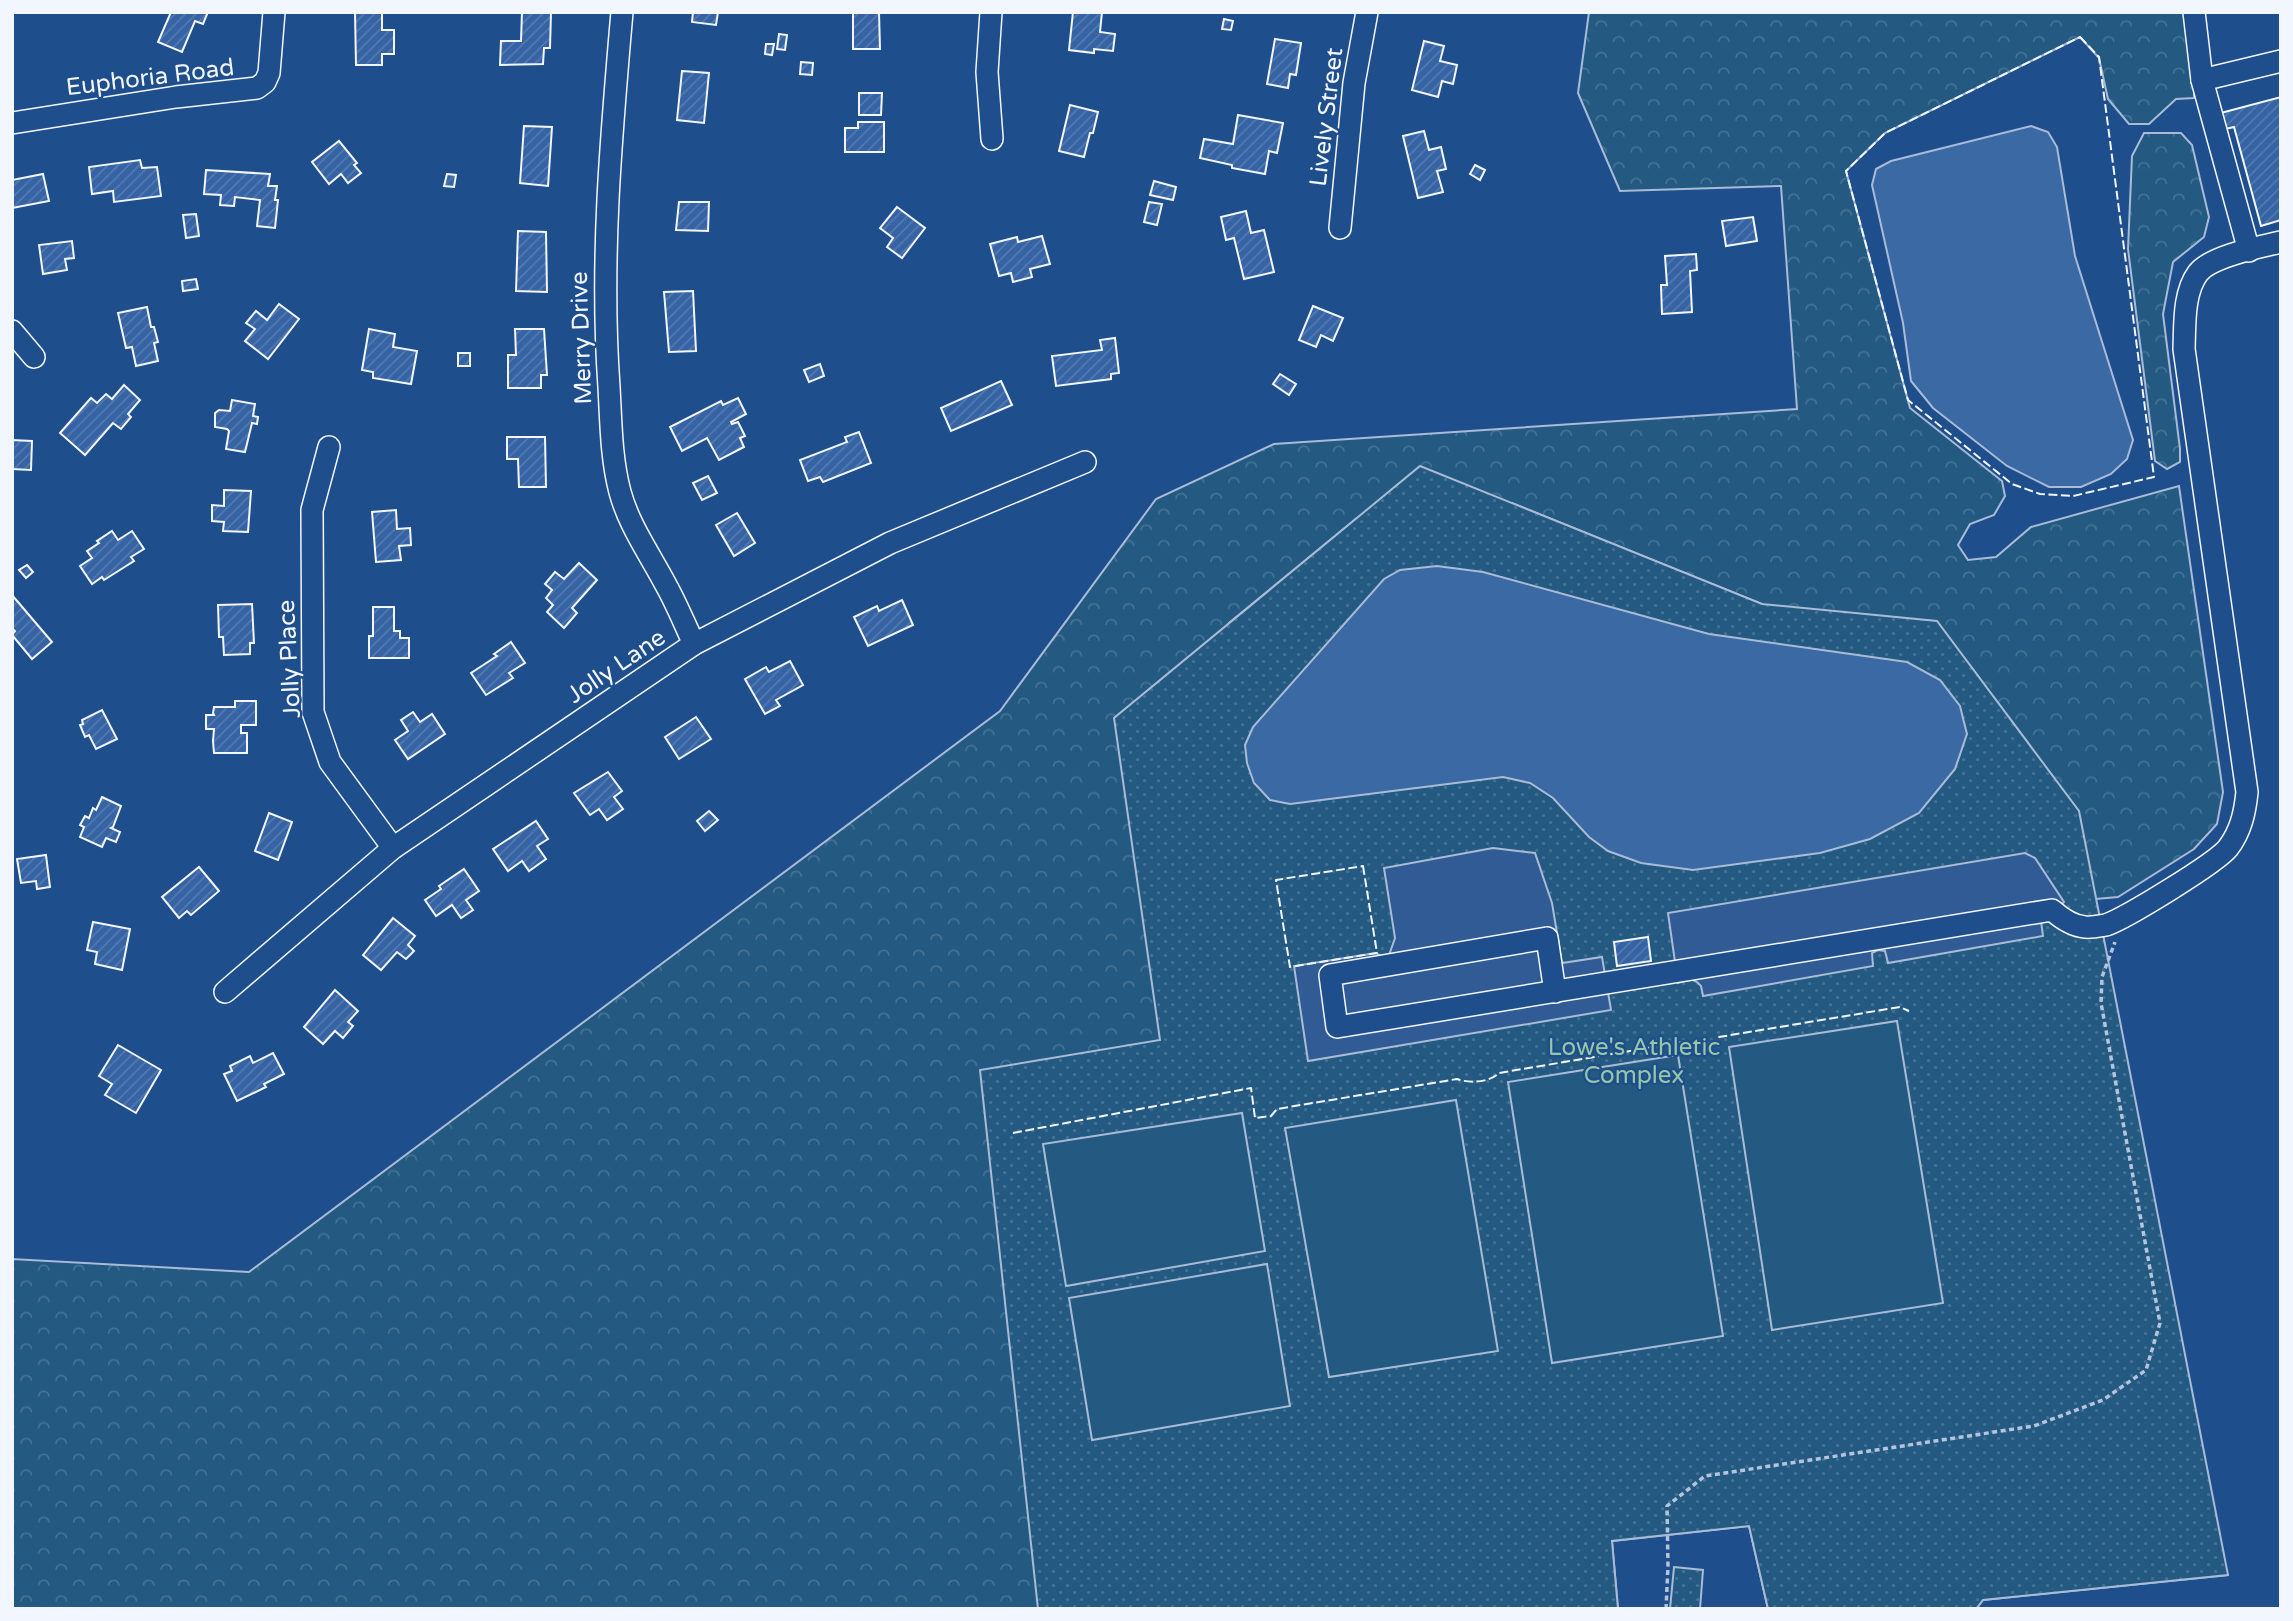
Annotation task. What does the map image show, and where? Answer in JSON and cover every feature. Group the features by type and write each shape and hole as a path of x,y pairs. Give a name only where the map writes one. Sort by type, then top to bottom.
{"street":[{"name":"Euphoria Road","path":"12,123 164,99 257,88 265,82 269,73 274,12"},
{"name":"Merry Drive","path":"622,12 608,172 604,263 605,337 614,464 632,523 669,590 694,644"},
{"path":"991,12 987,72 992,139"},
{"name":"Lively Street","path":"1340,228 1354,83 1367,12"},
{"path":"2194,12 2202,80 2249,250"},
{"path":"2202,80 2281,61"},
{"path":"1556,992 1547,938 1330,975 1337,1027 1556,992 2052,910 2070,923 2086,928 2105,925 2125,916 2214,861 2228,848 2239,830 2246,810 2247,792 2184,349 2186,310 2192,283 2199,271 2214,261 2281,242"},
{"path":"12,331 34,357"},
{"name":"Jolly Place","path":"329,447 312,510 313,712 330,762 393,848"},
{"name":"Jolly Lane","path":"225,992 393,848 694,644 890,543 1085,462"}],"path":[{"path":"1665,1609 1668,1566 1667,1506 1705,1476 2034,1426 2103,1400 2146,1370 2160,1322 2101,1003 2102,977 2125,916"}],"green space":[{"path":"1589,12 2185,12 2194,67 2194,98 2176,99 2149,124 2129,124 2108,99 2099,58 2080,37 1885,133 1846,171 1910,408 2002,481 2005,496 1994,515 1970,524 1958,545 1968,560 1996,557 2031,527 2179,486 2223,792 2217,824 2194,849 2118,897 2084,900 1762,604 1512,503 1357,518 1229,623 1167,711 1301,1444 2228,1575 1983,1600 1976,1609 1768,1609 1749,1526 1612,1541 1618,1609 12,1609 12,1259 249,1272 1000,711 1156,499 1274,444 1797,409 1781,186 1620,191 1578,93"},
{"path":"2144,133 2181,133 2192,145 2209,217 2204,237 2173,262 2163,314 2180,449 2180,462 2167,469 2155,461 2128,249 2132,156"},
{"name":"Lowe's Athletic Complex","path":"1420,466 1762,604 1937,621 2079,811 2228,1575 1983,1600 1976,1609 1768,1609 1749,1526 1612,1541 1618,1609 1038,1609 980,1070 1160,1040 1114,718"},
{"path":"1897,1021 1943,1303 1772,1330 1729,1047"},
{"path":"1678,1055 1723,1336 1552,1363 1508,1082"},
{"path":"1456,1100 1498,1351 1329,1377 1285,1128"},
{"path":"1242,1113 1265,1251 1066,1286 1043,1144"},
{"path":"1267,1264 1290,1406 1092,1440 1069,1298"},
{"path":"1674,1567 1703,1570 1700,1609 1670,1609"}],"shaded area":[{"path":"2031,126 2048,132 2057,147 2075,256 2133,440 2127,459 2111,474 2081,487 2049,487 2007,466 1933,408 1911,381 1903,323 1872,185 1876,169 1891,161"},
{"path":"1437,566 1483,572 1709,634 1907,662 1940,680 1960,706 1967,734 1955,769 1919,813 1870,839 1820,853 1693,870 1641,863 1608,851 1589,837 1553,798 1530,783 1503,777 1290,804 1270,800 1254,783 1247,763 1245,745 1253,727 1384,579 1400,570"},
{"path":"1493,848 1535,853 1552,903 1562,963 1602,957 1611,1010 1308,1061 1294,966 1376,953 1381,956 1389,955 1395,938 1384,868"},
{"path":"2025,853 2035,858 2064,902 2047,920 2041,921 2043,936 1888,963 1885,951 1878,950 1872,953 1873,966 1703,996 1701,986 1697,982 1691,979 1678,983 1668,913"}],"building":[{"path":"171,12 208,12 203,24 195,21 182,52 158,42"},
{"path":"355,12 382,12 382,30 394,30 394,54 382,54 382,65 356,65"},
{"path":"522,12 551,12 550,48 544,48 543,64 500,65 501,41 521,41"},
{"path":"693,12 718,12 716,25 692,22"},
{"path":"853,12 879,12 880,49 853,49"},
{"path":"1073,12 1102,12 1100,32 1115,34 1113,51 1094,49 1094,53 1069,50"},
{"path":"1224,19 1233,21 1231,30 1222,29"},
{"path":"779,34 787,35 785,50 777,49"},
{"path":"1275,39 1301,43 1296,75 1290,74 1288,88 1267,84"},
{"path":"1424,41 1444,46 1440,61 1457,65 1453,84 1442,81 1438,97 1412,90"},
{"path":"766,44 774,44 772,55 765,54"},
{"path":"801,62 813,63 812,75 800,74"},
{"path":"682,71 709,73 704,123 677,120"},
{"path":"859,93 882,93 881,115 859,115"},
{"path":"2281,97 2281,220 2261,226 2234,127 2221,130 2217,114"},
{"path":"1070,105 1098,112 1084,157 1059,151"},
{"path":"1238,115 1283,123 1277,153 1269,151 1265,174 1200,158 1204,139 1233,144"},
{"path":"858,122 884,122 884,152 845,152 845,128 858,128"},
{"path":"524,126 552,127 548,186 520,183"},
{"path":"1424,131 1429,150 1441,147 1446,169 1437,171 1443,192 1418,198 1403,136"},
{"path":"339,141 357,163 354,165 361,173 348,183 341,174 329,184 312,162"},
{"path":"140,160 142,168 157,167 161,196 114,202 113,191 92,194 89,167"},
{"path":"1475,165 1485,170 1480,180 1470,174"},
{"path":"206,170 270,174 268,186 277,186 275,228 257,226 260,200 235,197 234,206 220,205 221,195 204,194"},
{"path":"43,174 49,201 12,208 12,180"},
{"path":"447,174 456,175 454,187 444,186"},
{"path":"1154,181 1176,187 1173,200 1150,195"},
{"path":"679,202 709,202 708,231 676,230"},
{"path":"1149,202 1162,204 1157,225 1144,222"},
{"path":"897,207 925,228 902,258 887,247 893,238 880,228"},
{"path":"1246,211 1251,233 1264,230 1274,272 1244,279 1234,238 1226,240 1221,217"},
{"path":"196,214 199,236 186,238 183,215"},
{"path":"1753,217 1757,241 1726,246 1722,221"},
{"path":"518,231 546,232 547,292 516,291"},
{"path":"1042,236 1050,264 1030,269 1032,277 1013,282 1011,273 999,276 990,244 1017,237 1018,242"},
{"path":"72,241 74,258 65,259 67,270 43,274 39,245"},
{"path":"1696,254 1697,270 1690,271 1692,312 1662,314 1661,285 1667,285 1665,256"},
{"path":"196,279 198,289 183,291 182,281"},
{"path":"693,291 696,351 669,352 664,292"},
{"path":"279,304 299,319 268,359 245,341 255,329 246,323 256,311 267,320"},
{"path":"1313,306 1343,318 1333,341 1321,335 1316,347 1299,340"},
{"path":"147,307 151,327 154,327 158,342 154,343 158,361 136,366 132,347 126,348 118,313"},
{"path":"369,329 395,334 393,347 417,351 411,384 373,378 373,372 362,370"},
{"path":"515,329 544,329 547,375 541,375 541,388 508,388 508,355 516,355"},
{"path":"1115,338 1119,373 1111,374 1111,379 1056,386 1052,356 1102,350 1100,340"},
{"path":"458,353 470,353 470,366 458,366"},
{"path":"820,364 824,376 809,382 804,370"},
{"path":"1280,374 1296,384 1289,395 1273,384"},
{"path":"1001,381 1012,405 951,431 941,408"},
{"path":"124,385 140,400 128,414 131,417 121,429 113,423 85,455 60,433 91,398 97,403 106,394 112,399"},
{"path":"738,398 746,414 731,422 738,422 745,436 740,438 744,447 719,460 707,438 682,451 670,427 721,401 723,405"},
{"path":"232,400 255,404 253,416 258,417 257,424 252,423 245,452 226,449 229,431 215,427 215,413 219,410 230,411"},
{"path":"859,432 871,463 823,482 820,477 808,481 800,460 847,442 845,437"},
{"path":"507,437 545,437 546,487 519,487 518,459 507,459"},
{"path":"12,440 32,441 31,470 12,469"},
{"path":"708,476 717,493 702,500 693,483"},
{"path":"224,490 251,491 248,532 223,531 224,522 212,521 212,505 224,506"},
{"path":"396,510 397,529 410,528 411,545 399,546 401,560 376,562 372,512"},
{"path":"737,513 755,543 734,556 716,525"},
{"path":"112,531 118,540 132,531 144,549 131,557 134,561 104,580 102,577 92,584 80,566 92,558 87,551"},
{"path":"579,563 597,580 572,608 577,613 564,628 547,612 553,605 546,598 552,590 545,584 555,572 564,579"},
{"path":"27,565 33,572 26,578 19,570"},
{"path":"12,595 52,642 32,659 12,635 15,631 12,628"},
{"path":"902,600 913,625 868,646 854,617 877,606 879,611"},
{"path":"252,604 254,643 250,643 250,654 224,655 223,637 219,637 218,605"},
{"path":"373,607 394,607 394,631 400,631 400,638 409,638 409,658 369,658 369,636 373,636"},
{"path":"511,642 525,663 509,673 513,678 486,695 471,673 497,656 494,654"},
{"path":"790,661 803,685 776,700 780,706 765,714 745,679 766,667 769,672"},
{"path":"235,701 256,701 256,725 241,725 241,733 247,733 247,753 214,753 214,729 206,729 206,715 214,715 214,707 235,707"},
{"path":"102,710 117,739 96,749 89,735 85,737 80,725 83,724 82,720"},
{"path":"413,712 420,722 432,714 445,734 408,759 395,740 408,731 401,720"},
{"path":"696,717 711,739 679,759 665,737"},
{"path":"608,772 622,791 614,797 623,809 607,820 599,809 590,815 574,793"},
{"path":"102,797 121,806 111,828 120,832 116,842 106,838 102,847 80,837 84,827 80,825 85,816 89,818 93,808 96,810"},
{"path":"709,811 718,820 705,831 697,821"},
{"path":"269,813 292,822 278,860 255,851"},
{"path":"536,821 548,839 537,846 546,859 529,871 522,861 508,871 493,849"},
{"path":"46,855 50,887 37,889 36,881 21,883 17,859"},
{"path":"199,867 219,891 191,915 187,911 179,918 162,897"},
{"path":"464,869 479,891 466,900 473,910 461,918 452,905 436,916 425,900 441,889 439,886"},
{"path":"393,918 415,936 408,945 414,951 406,959 397,952 381,970 363,955"},
{"path":"93,922 130,929 122,970 95,964 97,952 87,950"},
{"path":"1648,937 1651,961 1617,966 1614,942"},
{"path":"335,990 358,1011 348,1022 353,1026 343,1038 335,1031 323,1044 304,1027"},
{"path":"118,1045 161,1070 136,1113 105,1095 112,1084 99,1076"},
{"path":"273,1053 284,1074 264,1084 266,1087 237,1101 224,1074 232,1071 230,1066 250,1056 253,1063"}],"fence":[{"path":"2080,37 2099,57 2154,477 2073,496 2040,494 2012,484 1908,400 1846,171 1885,133 2080,37"},
{"path":"1363,866 1377,953 1290,967 1276,880 1363,866"},
{"path":"1013,1133 1251,1088 1255,1118 1271,1116 1277,1109 1457,1079 1480,1081 1499,1073 1683,1042 1692,1046 1715,1042 1719,1037 1900,1007 1909,1011"}]}
